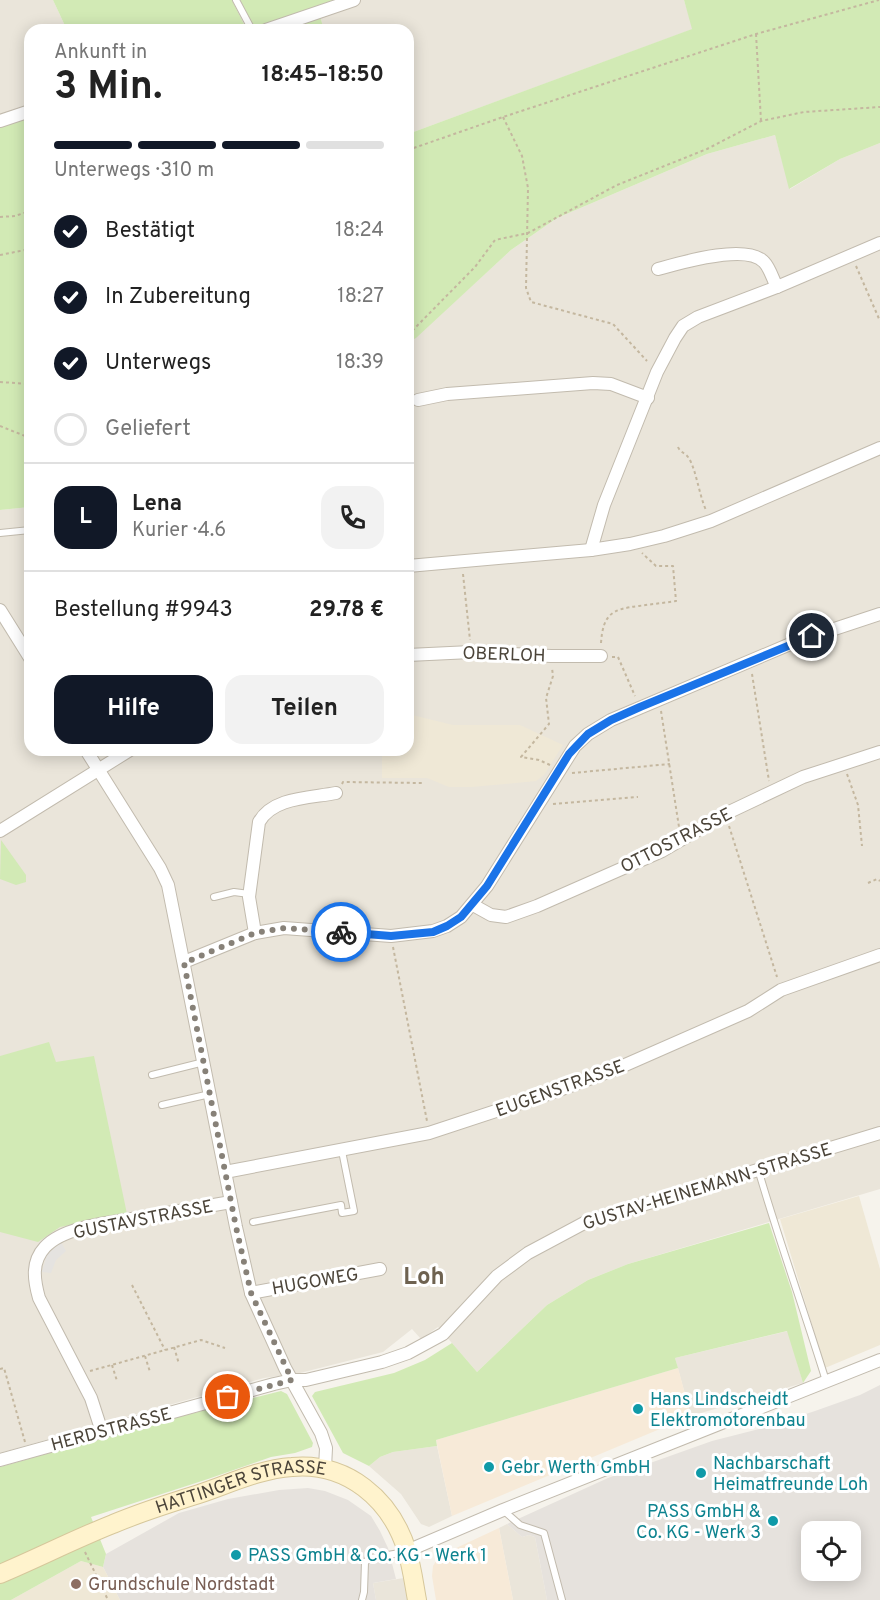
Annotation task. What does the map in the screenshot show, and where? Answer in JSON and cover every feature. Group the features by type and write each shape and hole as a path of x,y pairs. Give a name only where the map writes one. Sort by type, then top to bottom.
{"main road":[{"name":"HATTINGER STRASSE","path":"0,1574 146,1511 258,1474 290,1467 325,1468 354,1479 374,1495 394,1520 407,1551 417,1600"}],"street":[{"path":"284,24 354,0"},
{"path":"0,121 24,113"},
{"path":"591,550 604,505 657,372 683,326 698,317 777,287 880,243"},
{"path":"658,269 699,257 753,255 764,261 777,287"},
{"path":"418,400 447,393 593,383 611,384 648,398"},
{"path":"414,566 591,550 664,536 711,520 880,448"},
{"path":"0,610 24,648"},
{"path":"184,963 255,933 284,928 391,936 433,932 447,926 461,917 473,904 575,746 588,734 611,720 640,707 795,642 880,614"},
{"name":"OBERLOH","path":"414,655 471,652 601,656"},
{"name":"OTTOSTRASSE","path":"473,904 491,915 506,917 558,897 662,850 725,814 803,777 880,752"},
{"path":"90,756 160,868 168,885 251,1293 324,1442 327,1457 325,1468"},
{"path":"0,831 119,756"},
{"path":"255,933 250,894 259,822 265,812 277,805 336,794"},
{"name":"EUGENSTRASSE","path":"225,1172 429,1134 557,1092 616,1069 748,1011 781,990 880,956"},
{"name":"GUSTAV-HEINEMANN-STRASSE","path":"292,1380 306,1380 382,1362 408,1353 443,1334 497,1276 528,1253 586,1222 880,1133"},
{"name":"GUSTAVSTRASSE","path":"102,1432 91,1398 39,1298 34,1269 38,1256 54,1240 80,1229 231,1202"},
{"name":"HUGOWEG","path":"251,1293 380,1269"},
{"path":"407,1551 503,1510 880,1360"},
{"name":"HERDSTRASSE","path":"0,1460 292,1380"}],"lane":[{"path":"236,0 249,24"},
{"path":"0,533 24,531"},
{"path":"214,897 234,892 250,894"},
{"path":"152,1075 204,1062"},
{"path":"162,1105 210,1094"},
{"path":"253,1222 341,1204 342,1213 354,1211 342,1150"},
{"path":"758,1169 788,1270 797,1288 826,1382"},
{"path":"503,1510 520,1526 544,1533 562,1600"},
{"path":"362,1600 365,1562 371,1558 407,1551"}],"path":[{"path":"414,148 756,34 879,0"},
{"path":"756,34 761,121"},
{"path":"414,329 475,267 495,240 528,233 617,185 707,149 761,121 804,112 880,107"},
{"path":"503,117 522,156 528,188 526,288 531,302 613,324 657,372"},
{"path":"0,217 24,213"},
{"path":"0,255 24,250"},
{"path":"851,255 880,321"},
{"path":"0,382 24,382"},
{"path":"0,426 24,436"},
{"path":"678,447 679,451 688,457 705,508"},
{"path":"630,544 656,566 673,566 676,601 618,608 609,614 602,630 601,656 618,657 640,707"},
{"path":"462,562 471,652"},
{"path":"551,656 553,676 546,698 549,724 521,757 539,760 559,771 670,764"},
{"path":"750,662 771,792"},
{"path":"659,700 681,839"},
{"path":"843,763 858,805 862,846"},
{"path":"336,794 343,782 422,783"},
{"path":"539,805 638,797"},
{"path":"725,814 781,990"},
{"path":"868,884 877,879 880,881"},
{"path":"391,936 429,1134"},
{"path":"132,1285 165,1350"},
{"path":"79,1374 201,1340 225,1348"},
{"path":"174,1347 179,1364"},
{"path":"145,1356 150,1372"},
{"path":"112,1365 117,1380"},
{"path":"0,1370 4,1368 27,1452"},
{"path":"78,1539 108,1600"}],"shaded area":[{"path":"0,0 53,0 64,24 24,24 24,110 0,117"},
{"path":"361,0 684,0 693,29 414,132 414,24 322,24 320,16"},
{"path":"775,135 790,189 840,159 880,143 880,1189 628,1264 588,1280 547,1305 477,1372 438,1327 421,1339 412,1329 383,1352 300,1373 264,1378 0,1453 0,510 24,508 24,756 414,756 414,338 511,250 557,218 707,154"},
{"path":"414,715 453,725 520,725 563,745 544,775 536,781 449,787 427,778 382,778 382,756 414,756"},
{"path":"859,1196 880,1269 880,1345 825,1368 780,1219"},
{"path":"61,1242 66,1251 56,1260 51,1273 42,1272 47,1255"},
{"path":"788,1331 803,1383 691,1416 675,1358"},
{"path":"678,1368 691,1416 452,1516 436,1440"},
{"path":"880,1385 880,1600 547,1600 535,1537 529,1535 522,1537 507,1524 608,1478 712,1441 815,1411 860,1395"},
{"path":"437,1446 452,1516 429,1527 421,1524 401,1494 369,1466 380,1457 393,1452"},
{"path":"308,1488 325,1491 348,1500 371,1516 388,1548 396,1579 373,1583 376,1600 120,1600 103,1567 106,1554 179,1513 228,1499 279,1490"},
{"path":"507,1524 522,1537 529,1535 535,1537 547,1600 513,1600 499,1528"},
{"path":"499,1528 513,1600 436,1600 432,1576 433,1566 439,1556"},
{"name":"Grundschule Nordstadt","path":"81,1561 103,1567 120,1600 11,1600"},
{"path":"410,1577 414,1600 376,1600 373,1583"}],"green space":[{"path":"53,0 232,0 244,24 64,24"},
{"path":"240,0 345,0 271,24 252,24"},
{"path":"684,0 880,0 880,143 840,159 789,189 775,135 707,154 557,218 511,250 414,339 414,132 692,29"},
{"path":"320,16 322,24 295,24"},
{"path":"24,110 24,508 0,510 0,117"},
{"path":"1,840 26,875 26,882 16,885 0,879"},
{"path":"49,1042 56,1062 94,1056 127,1214 60,1227 38,1242 0,1232 0,1056"},
{"path":"769,1223 792,1292 811,1371 803,1383 787,1331 675,1358 678,1368 436,1440 437,1446 393,1452 380,1457 369,1466 343,1453 312,1396 315,1392 394,1373 425,1360 452,1343 477,1372 547,1305 588,1280 628,1264"},
{"path":"281,1391 287,1394 313,1443 312,1447 295,1453 271,1457 91,1517 106,1554 103,1567 81,1561 11,1600 0,1600 0,1467 158,1422"}],"way so far":[{"path":"228,1397 292,1380 251,1293 184,963 255,933 284,928 341,932"}],"place":[{"name":"Hans Lindscheidt Elektromotorenbau","path":"638,1409"},
{"name":"Gebr. Werth GmbH","path":"489,1467"},
{"name":"Nachbarschaft Heimatfreunde Loh","path":"701,1473"},
{"name":"PASS GmbH & Co. KG - Werk 3","path":"773,1521"},
{"name":"PASS GmbH & Co. KG - Werk 1","path":"236,1555"},
{"name":"Grundschule Nordstadt","path":"76,1584"}],"district":[{"name":"Loh","path":"424,1276"}],"route":[{"path":"341,932 391,936 433,932 447,926 461,917 487,886 569,754 588,734 611,720 640,707 812,636"}]}
